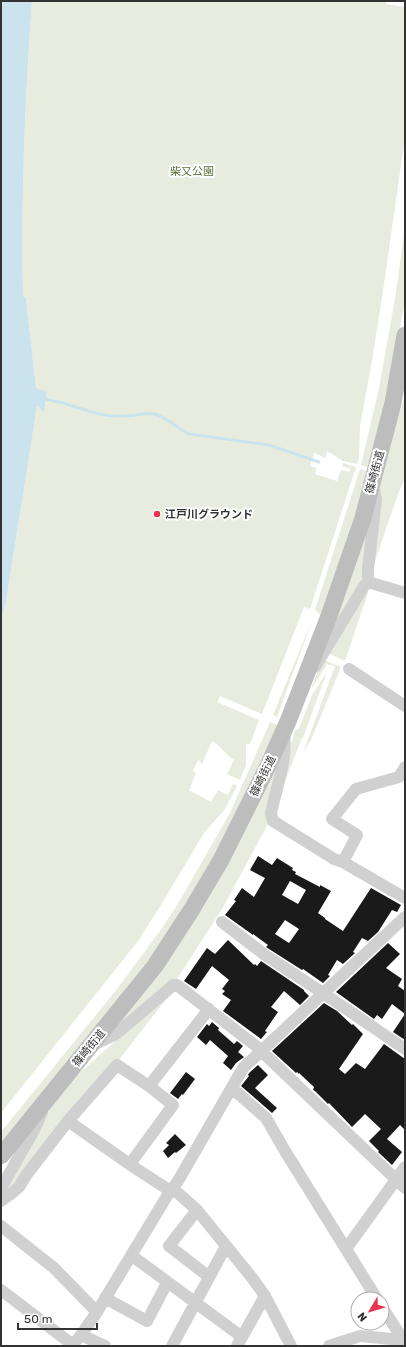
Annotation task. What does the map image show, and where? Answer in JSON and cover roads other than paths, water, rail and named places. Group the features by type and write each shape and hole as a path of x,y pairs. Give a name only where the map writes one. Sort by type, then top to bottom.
{"main road":[{"name":"篠崎街道","path":"1,1156 155,966 192,909 221,860 268,766 284,732 330,616 363,518 393,403 405,335"}],"street":[{"path":"393,403 405,382"},
{"path":"307,674 313,672 364,586 368,582 368,569 376,499 372,483"},
{"path":"368,582 405,593"},
{"path":"348,669 405,706"},
{"path":"284,732 284,754 271,813 273,821 334,858 405,898"},
{"path":"343,862 358,835 332,819 356,789 399,777 405,767"},
{"path":"1,1290 72,1346 97,1312 178,1181 243,1068 405,917"},
{"path":"222,922 265,955 405,1049"},
{"path":"91,1046 116,1034 173,985 177,985 261,1051 405,1188"},
{"path":"149,1086 209,1009"},
{"path":"1,1201 19,1187 27,1174 68,1121 117,1065 149,1086 173,1105 130,1164"},
{"path":"232,1088 266,1118 372,1291"},
{"path":"1,1188 33,1132 44,1103"},
{"path":"68,1121 166,1188 178,1193 197,1210 265,1296 291,1346"},
{"path":"346,1249 405,1167"},
{"path":"197,1210 169,1246 208,1276"},
{"path":"1,1226 54,1268 97,1312"},
{"path":"172,1346 208,1276 226,1246"},
{"path":"131,1255 167,1283 195,1302 239,1342 265,1296"},
{"path":"105,1298 147,1321 167,1283"},
{"path":"390,1321 403,1343"},
{"path":"81,1335 105,1346"},
{"path":"330,1346 360,1336 403,1343"}],"water":[{"path":"1,1 32,1 24,148 23,296 26,298 36,388 47,392 44,412 37,406 6,602 1,621"}],"waterway":[{"path":"43,398 94,413 115,416 147,414 159,415 189,434 269,445 319,462"}],"place":[{"name":"江戸川グラウンド","path":"157,514"}],"park label":[{"name":"柴又公園","path":"192,171"}]}
